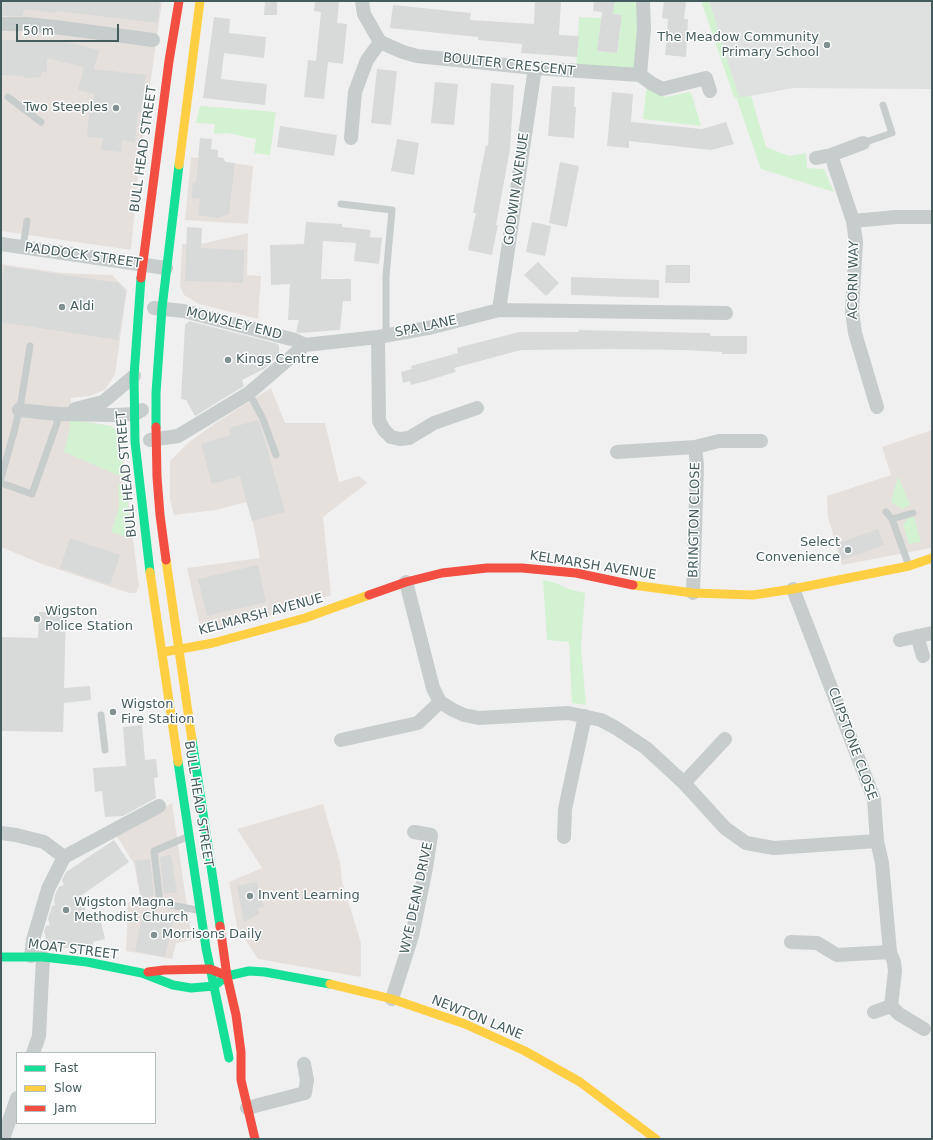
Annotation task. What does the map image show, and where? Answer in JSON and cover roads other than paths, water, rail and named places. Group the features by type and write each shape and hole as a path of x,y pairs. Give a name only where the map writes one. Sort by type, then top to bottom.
{"main road":[{"name":"BULL HEAD STREET","path":"179,1 169,61 142,264 134,376 135,442 143,518 161,652 178,705 205,821 227,976 236,1015 241,1052 241,1080"},
{"name":"BULL HEAD STREET","path":"200,1 162,308 156,393 157,477 160,515 179,649 178,705 189,835 205,943 221,1022 230,1060 241,1080"},
{"name":"KELMARSH AVENUE","path":"161,652 213,642 305,618 406,582 442,573 487,568 522,568 576,574 635,586 693,593 753,595 793,590 909,566 932,558"},
{"name":"MOAT STREET","path":"1,957 37,957 87,962 142,973 174,985 191,988 214,986"},
{"name":"MOAT STREET","path":"142,973 164,970 210,969 227,976"},
{"name":"NEWTON LANE","path":"227,976 249,971 265,972 336,985 392,1000 465,1024 525,1051 580,1082 656,1139"},
{"path":"214,986 227,976"},
{"path":"241,1080 255,1139"}],"street":[{"path":"351,138 355,92 367,60 380,42 364,14 362,1"},
{"path":"640,76 644,28 643,1"},
{"path":"1,24 26,24 56,27 153,40"},
{"name":"BOULTER CRESCENT","path":"380,42 403,52 417,56 535,68 640,76 662,89 706,78 710,91"},
{"name":"GODWIN AVENUE","path":"499,310 535,68"},
{"path":"816,158 831,155 863,143"},
{"name":"ACORN WAY","path":"831,155 853,221 856,242 852,311 855,333 877,407"},
{"name":"ACORN WAY","path":"853,221 896,216 932,217"},
{"name":"PADDOCK STREET","path":"1,244 166,268"},
{"name":"MOWSLEY END","path":"139,306 184,310 295,340 304,345"},
{"name":"SPA LANE","path":"304,345 382,336 433,327 499,310 726,313"},
{"path":"382,336 379,421 384,430 391,437 400,440 409,438 434,423 477,408"},
{"path":"135,442 178,436 249,393 304,345"},
{"path":"20,406 78,409 103,402 134,376"},
{"path":"20,406 58,414 135,414 144,408 156,393"},
{"name":"BRINGTON CLOSE","path":"617,452 695,447 719,441 761,441"},
{"name":"BRINGTON CLOSE","path":"693,593 697,465 695,447"},
{"path":"406,582 433,688 440,702 464,715 478,718 568,713 601,720 646,748 684,783 726,828 746,843 774,848 877,841"},
{"name":"CLIPSTONE CLOSE","path":"793,590 874,799 877,841 882,862 890,952 894,962 895,971 891,1006"},
{"path":"900,640 932,632"},
{"path":"917,636 922,656"},
{"path":"341,740 418,723 440,702"},
{"path":"564,837 565,808 585,716"},
{"path":"684,783 725,739"},
{"path":"33,1052 39,1036 37,957 33,940 48,889 64,858 159,806"},
{"name":"WYE DEAN DRIVE","path":"392,1000 412,936 431,835 414,832"},
{"path":"1,833 44,842 64,858"},
{"path":"791,942 817,943 837,955 890,952"},
{"path":"874,1012 891,1006 899,1014 924,1029"},
{"path":"247,1108 305,1093 307,1080 304,1064"},
{"path":"2,1139 16,1101"}],"lane":[{"path":"8,97 41,122"},
{"path":"863,143 892,133 883,105"},
{"path":"341,204 392,210 382,336"},
{"path":"24,247 27,221"},
{"path":"1,478 20,406 30,346"},
{"path":"249,393 263,419 276,456"},
{"path":"1,484 32,494 57,423 58,414"},
{"path":"886,512 892,519 909,566"},
{"path":"892,519 913,513"},
{"path":"102,715 105,750"},
{"path":"201,910 160,903 154,851 189,835 207,834"}],"place":[{"name":"The Meadow Community Primary School","path":"827,45"},
{"name":"Two Steeples","path":"116,108"},
{"name":"Aldi","path":"62,307"},
{"name":"Kings Centre","path":"228,360"},
{"name":"Select Convenience","path":"848,550"},
{"name":"Wigston Police Station","path":"37,619"},
{"name":"Wigston Fire Station","path":"113,712"},
{"name":"Invent Learning","path":"250,896"},
{"name":"Wigston Magna Methodist Church","path":"66,910"},
{"name":"Morrisons Daily","path":"154,935"}]}
